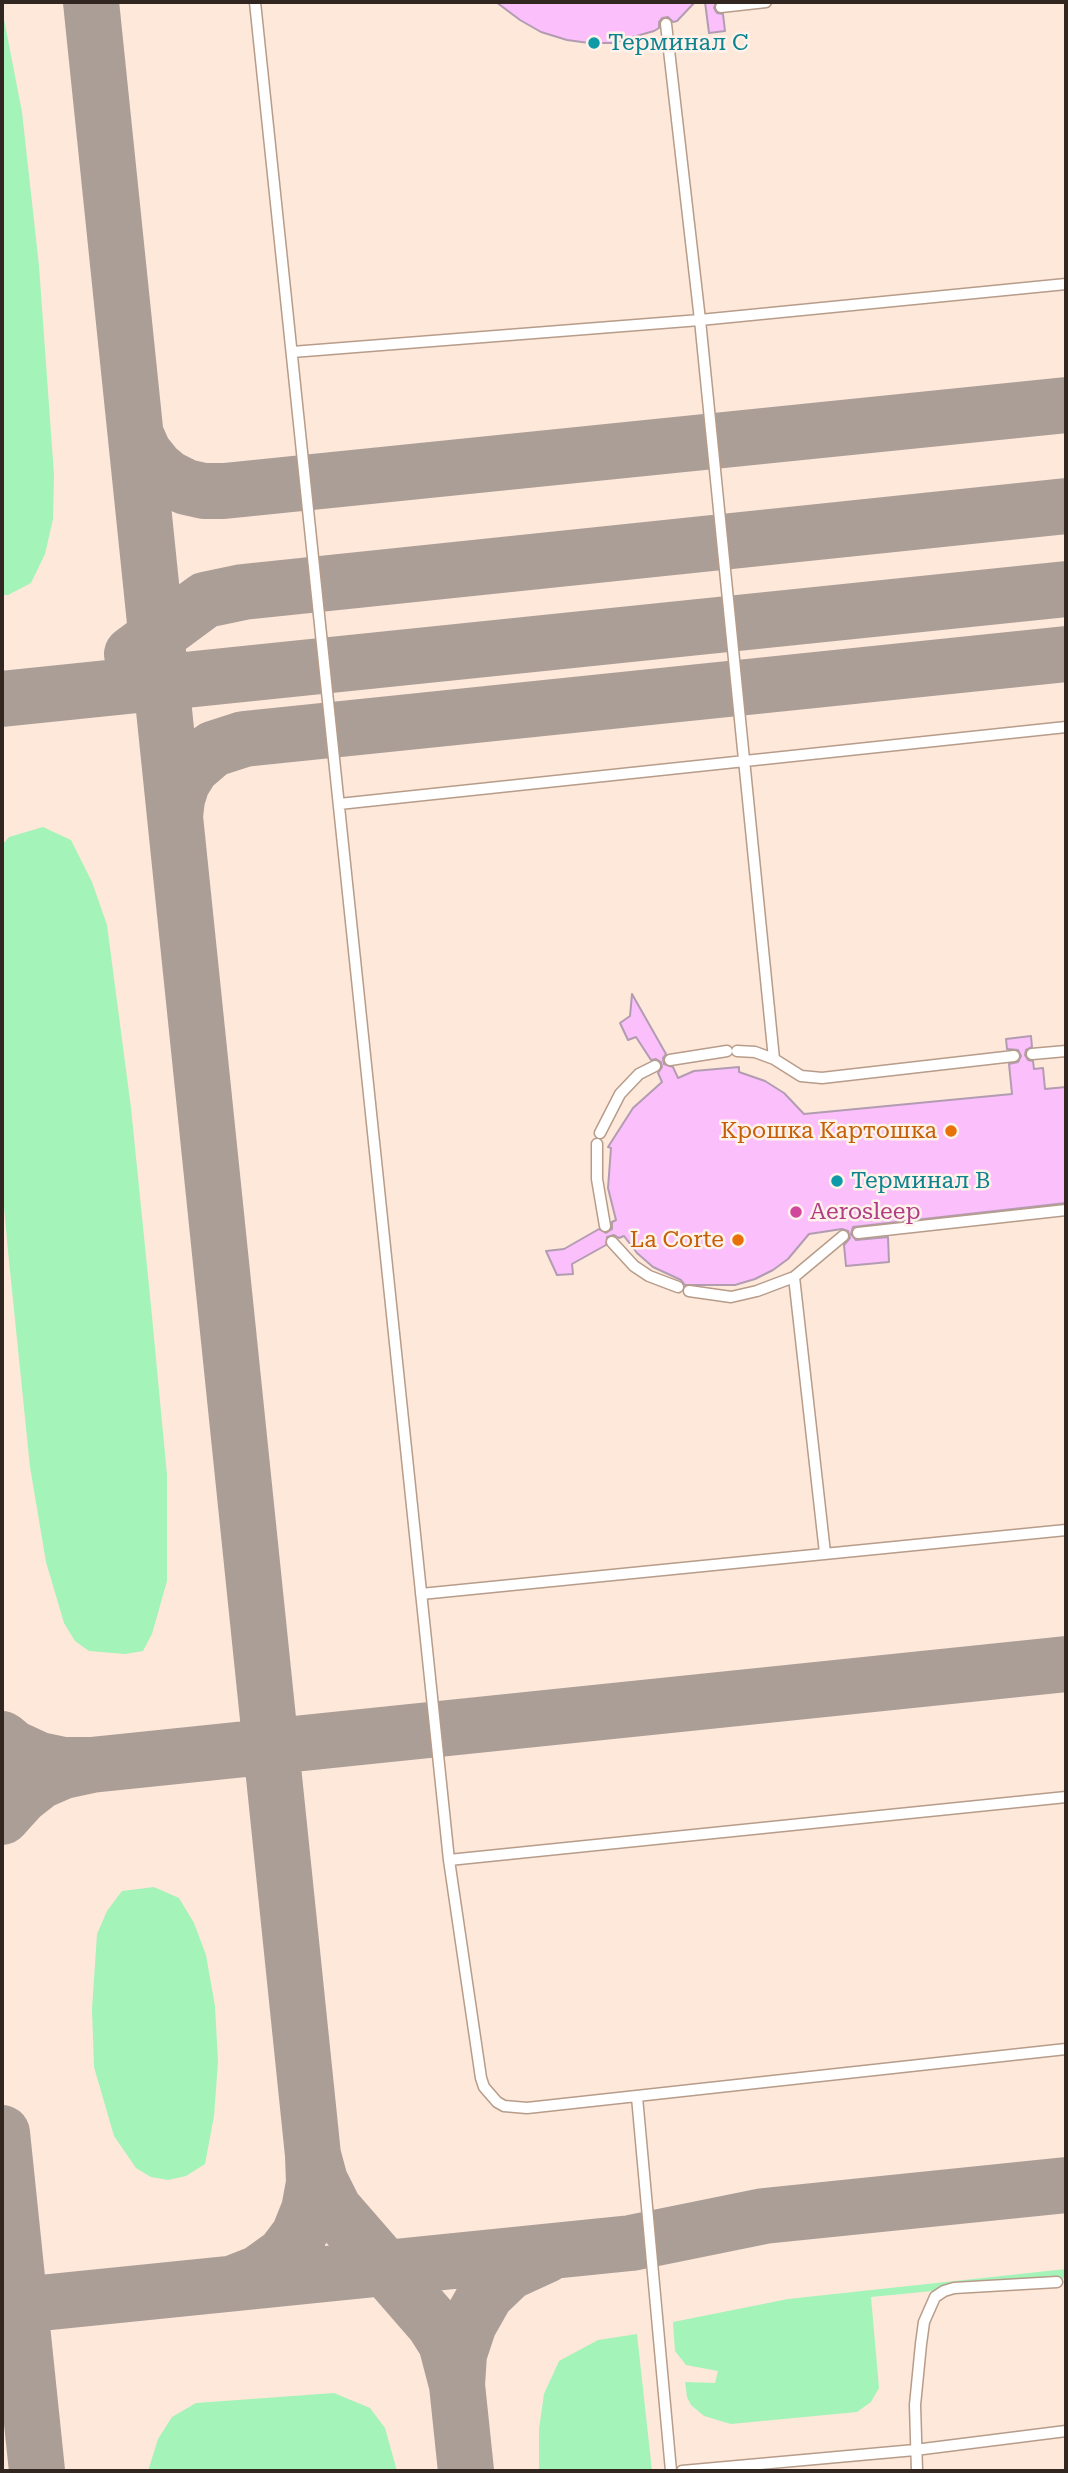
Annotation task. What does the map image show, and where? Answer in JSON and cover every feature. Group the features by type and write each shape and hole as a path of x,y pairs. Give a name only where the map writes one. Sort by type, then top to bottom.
{"lane":[{"path":"255,2 449,1860 481,2078 491,2096 504,2106 527,2108 1066,2049"},
{"path":"721,7 766,2"},
{"path":"666,24 699,320 774,1059"},
{"path":"292,352 699,320 1066,284"},
{"path":"339,803 1066,727"},
{"path":"670,1060 732,1051 755,1052 774,1059 801,1076 822,1078 1014,1056"},
{"path":"1032,1054 1066,1051"},
{"path":"605,1226 597,1179 598,1139 620,1094 639,1074 655,1066"},
{"path":"858,1233 1066,1210"},
{"path":"689,1291 731,1297 757,1291 794,1277 843,1236"},
{"path":"612,1242 634,1266 649,1276 678,1287"},
{"path":"794,1277 825,1553"},
{"path":"421,1594 1066,1530"},
{"path":"449,1860 1066,1797"},
{"path":"637,2097 671,2471"},
{"path":"917,2471 915,2405 921,2344 924,2322 935,2297 954,2288 1057,2282"},
{"path":"682,2471 915,2450 1066,2431"}],"shaded area":[{"path":"2,2 1066,2 1066,2471 2,2471"}],"green space":[{"path":"2,9 22,112 39,266 54,475 53,519 45,554 31,583 8,595 2,595"},
{"path":"43,827 71,840 92,882 107,925 131,1108 151,1306 167,1475 167,1581 152,1634 143,1651 125,1654 89,1651 75,1641 64,1623 46,1562 30,1467 8,1251 2,1185 2,845 9,837"},
{"path":"154,1887 179,1898 194,1923 206,1955 215,2006 218,2062 214,2116 205,2164 186,2176 168,2180 151,2177 136,2168 114,2136 94,2067 92,2009 97,1934 107,1911 122,1891"},
{"path":"1066,2269 1066,2278 871,2297 879,2388 871,2402 857,2412 731,2424 704,2416 691,2405 687,2397 685,2382 715,2383 718,2371 686,2365 675,2351 673,2322 788,2299"},
{"path":"637,2334 652,2471 539,2471 539,2429 544,2394 559,2361 598,2340"},
{"path":"334,2393 370,2408 385,2428 397,2471 148,2471 158,2439 172,2417 196,2403"}],"building":[{"name":"Терминал C","path":"496,2 695,2 677,21 673,22 668,17 662,18 659,28 654,31 612,43 589,43 541,32"},
{"path":"705,2 716,2 714,8 717,13 723,14 725,31 709,33"},
{"name":"Терминал B","path":"632,994 666,1054 663,1058 664,1064 673,1067 678,1078 694,1071 739,1067 739,1072 765,1081 784,1093 804,1114 1012,1094 1009,1064 1018,1062 1021,1056 1018,1050 1007,1049 1006,1039 1031,1036 1032,1047 1026,1050 1025,1055 1028,1060 1033,1061 1034,1069 1043,1068 1045,1089 1066,1087 1066,1203 853,1227 851,1234 856,1240 888,1237 889,1262 846,1266 844,1245 850,1238 848,1231 842,1229 809,1234 788,1259 773,1270 735,1285 685,1285 681,1280 653,1267 637,1253 624,1236 619,1238 614,1235 607,1237 606,1245 572,1264 573,1274 557,1275 546,1251 564,1249 599,1229 606,1233 612,1229 612,1222 616,1220 608,1188 611,1148 608,1147 633,1108 662,1082 658,1073 662,1067 661,1062 651,1060 636,1037 628,1040 620,1023 630,1016"}],"taxiway":[{"path":"91,2 313,2155 320,2181 334,2209 434,2324 446,2343 457,2385 466,2471"},
{"path":"136,435 144,453 168,478 186,487 224,491 1066,405"},
{"path":"132,654 205,600 243,592 1066,506"},
{"path":"2,699 1066,589"},
{"path":"175,816 182,783 192,767 213,749 244,739 1066,654"},
{"path":"2,1739 13,1748 39,1760 63,1765 91,1765 1066,1664"},
{"path":"2,1817 21,1796 40,1781 63,1771 91,1765"},
{"path":"2,2133 37,2471"},
{"path":"236,2282 259,2273 284,2255 299,2235 309,2210 314,2183 313,2155"},
{"path":"2,2307 631,2243 764,2216 1066,2185"},
{"path":"457,2385 459,2354 469,2324 486,2294 509,2272 546,2255"}],"place":[{"name":"Терминал C","path":"594,43"},
{"name":"Крошка Картошка","path":"951,1131"},
{"name":"Терминал B","path":"837,1181"},
{"name":"Aerosleep","path":"796,1212"},
{"name":"La Corte","path":"738,1240"}]}
